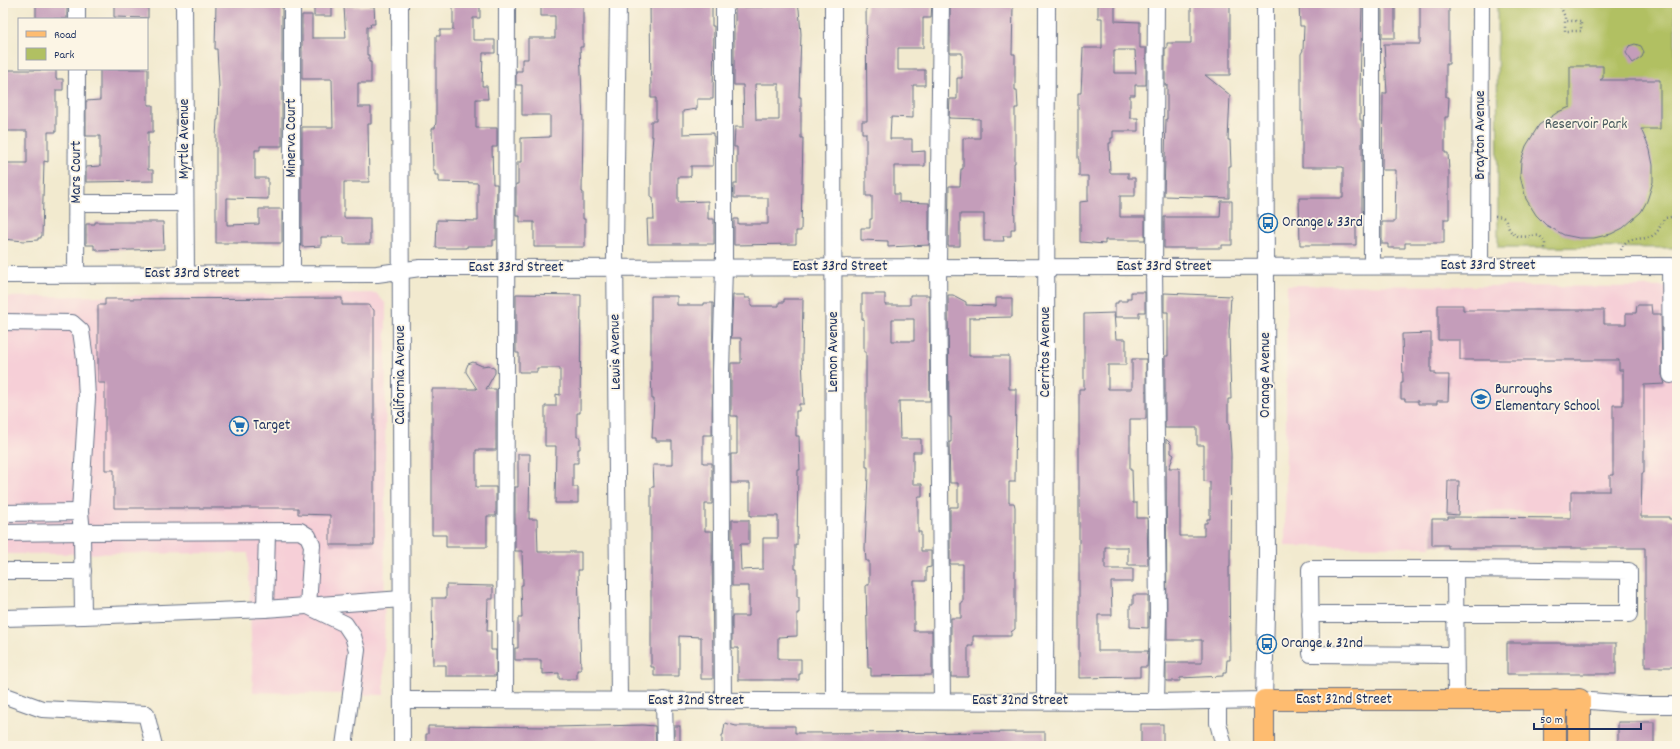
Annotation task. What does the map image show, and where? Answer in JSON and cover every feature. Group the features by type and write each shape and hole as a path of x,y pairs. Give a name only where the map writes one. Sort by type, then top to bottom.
{"highway":[{"path":"1555,700 1555,746"},
{"path":"1579,700 1579,746"}],"main road":[{"name":"East 32nd Street","path":"1264,700 1579,700"},
{"name":"Orange Avenue","path":"1264,700 1264,746"}],"street":[{"path":"77,3 77,18"},
{"name":"Myrtle Avenue","path":"184,3 186,274"},
{"name":"Minerva Court","path":"292,3 292,274"},
{"name":"California Avenue","path":"400,3 402,746"},
{"path":"505,700 507,3"},
{"name":"Lewis Avenue","path":"618,3 615,250 617,268 619,700"},
{"path":"723,701 721,371 724,268 724,3"},
{"name":"Lemon Avenue","path":"833,3 834,701"},
{"path":"941,3 938,266 942,701"},
{"name":"Cerritos Avenue","path":"1045,701 1046,3"},
{"path":"1156,3 1154,267 1158,612 1156,702"},
{"name":"Orange Avenue","path":"1264,700 1267,569 1265,3"},
{"path":"1372,3 1372,266"},
{"name":"Brayton Avenue","path":"1480,266 1482,249 1481,3"},
{"name":"Mars Court","path":"76,274 77,70"},
{"path":"77,203 185,203"},
{"path":"1670,375 1674,266"},
{"name":"East 33rd Street","path":"3,275 377,274 420,268 1674,266"},
{"path":"3,322 72,323 81,331 87,398 80,512 82,532 83,616"},
{"path":"3,513 80,512"},
{"path":"3,534 82,532 300,531 308,536 312,545 308,606"},
{"path":"265,609 266,532"},
{"path":"1310,614 1629,614 1629,571 1310,569 1310,614 1311,654 1455,655"},
{"path":"1455,569 1456,700"},
{"path":"3,570 83,570"},
{"path":"3,618 265,609 402,599"},
{"path":"308,606 345,624 353,636 357,650 344,746"},
{"path":"3,695 42,710 146,714 154,746"},
{"name":"East 32nd Street","path":"402,700 1156,702 1264,700"},
{"path":"664,700 664,746"},
{"name":"East 32nd Street","path":"1579,700 1638,705 1677,705"},
{"path":"1218,701 1218,723 1224,746"}],"path":[{"path":"1559,3 1566,21 1566,31 1581,31 1581,21 1566,21"},
{"path":"1494,216 1501,216 1505,218 1511,231 1519,236 1540,236 1545,243 1545,250"},
{"path":"1621,250 1623,244 1631,240 1652,236 1657,232 1665,218 1677,216"}],"shaded area":[{"name":"Burroughs Elementary School","path":"1287,285 1676,287 1674,512 1432,511 1431,547 1285,546"},
{"path":"376,293 386,304 384,695 253,692 248,553 3,554 3,297"}],"green space":[{"name":"Reservoir Park","path":"1497,3 1675,3 1676,248 1498,247"}],"building":[{"path":"36,3 67,3 67,18 36,18"},
{"path":"114,3 148,3 148,18 114,17"},
{"path":"216,3 282,3 282,146 260,146 260,150 255,150 255,178 268,178 268,199 227,198 227,225 259,224 259,209 282,209 282,243 216,243 216,137 219,86 217,49 215,49"},
{"path":"453,3 480,3 480,18 473,18 473,40 495,40 495,53 483,53 482,86 487,86 488,99 476,99 476,128 497,128 497,147 492,147 493,184 497,184 496,240 493,240 493,246 436,248 437,220 478,221 478,183 439,182 439,175 435,175 435,170 433,170 432,128 435,128 436,122 436,36 440,36 440,30 453,30"},
{"path":"541,3 583,3 583,47 580,47 583,122 582,192 583,219 585,219 585,247 534,247 534,222 520,222 520,216 516,216 516,184 518,184 518,162 521,162 521,138 550,137 550,115 522,115 522,85 516,85 516,71 522,71 522,59 528,59 528,38 555,38 555,16 541,16"},
{"path":"650,3 712,3 712,26 714,26 713,99 697,99 697,109 683,111 683,134 713,133 713,166 691,166 691,176 678,177 678,202 708,201 708,219 714,219 714,244 648,244 647,219 654,219 653,197 651,197 651,159 653,136 651,136 651,121 656,121 656,98 651,98"},
{"path":"764,3 797,3 799,9 801,34 799,97 801,97 801,138 803,138 801,231 796,231 796,244 734,245 734,219 738,219 738,224 768,224 768,198 734,198 734,184 737,184 737,147 734,147 735,127 744,127 743,85 734,85 735,7 764,7","holes":["755,84 779,84 779,120 756,120"]},
{"path":"866,3 932,3 931,18 923,18 923,48 898,48 898,70 925,70 925,85 913,85 913,118 891,117 890,139 912,139 912,152 925,151 925,166 894,166 894,194 899,194 899,202 929,203 929,245 888,247 888,241 861,240 861,228 870,228 870,219 872,219 872,196 866,196 866,133 862,133 862,121 867,121"},
{"path":"950,3 962,3 962,6 994,7 994,3 1012,3 1013,6 1012,54 1015,54 1015,90 1017,90 1018,108 1015,108 1015,229 1011,229 1011,236 1003,236 1004,241 984,241 984,214 960,214 960,246 948,246 949,186 960,186 961,169 963,169 963,138 980,138 980,119 949,118 950,99 957,99 957,78 962,78 962,53 950,53"},
{"path":"1098,3 1115,3 1115,21 1140,22 1140,48 1146,48 1146,85 1135,85 1135,95 1130,95 1130,118 1138,118 1138,131 1113,131 1113,138 1111,138 1111,143 1109,143 1110,173 1128,173 1128,178 1135,178 1135,196 1120,196 1120,217 1145,217 1145,240 1105,240 1105,244 1080,242 1080,202 1088,201 1088,176 1079,176 1078,93 1081,93 1083,48 1102,48 1102,18 1098,18","holes":["1114,50 1135,50 1136,73 1114,73"]},
{"path":"1191,3 1230,3 1230,75 1205,75 1230,95 1228,140 1230,140 1231,166 1229,166 1229,198 1164,196 1167,119 1165,48 1167,48 1167,43 1191,43"},
{"path":"1299,3 1362,3 1360,120 1362,120 1362,226 1356,226 1356,245 1300,245 1299,198 1343,198 1343,167 1302,167 1301,54 1303,50 1304,26 1300,26"},
{"path":"1382,3 1395,3 1395,38 1382,38"},
{"path":"1420,3 1449,3 1449,64 1446,64 1446,97 1449,97 1448,117 1445,117 1445,153 1448,153 1449,219 1444,219 1444,243 1405,243 1405,248 1388,248 1388,244 1382,244 1382,222 1395,222 1396,170 1382,170 1383,93 1387,93 1384,44 1420,44"},
{"path":"314,5 332,5 332,16 314,16"},
{"path":"374,6 375,24 370,24 371,27 367,27 367,55 369,55 369,62 371,62 371,83 358,83 358,107 371,107 371,124 368,124 369,182 344,182 344,218 370,218 370,244 344,244 344,237 321,237 321,246 302,247 302,127 333,127 332,79 302,79 302,15 312,15 312,38 346,38 344,7"},
{"path":"1635,44 1641,46 1644,52 1642,57 1633,63 1626,53 1629,46"},
{"path":"1570,66 1603,66 1603,78 1600,80 1660,80 1660,129 1641,129 1650,150 1653,165 1653,182 1647,201 1641,212 1623,228 1611,234 1594,238 1579,238 1564,235 1546,225 1536,215 1526,199 1520,176 1521,161 1526,146 1539,125 1558,112 1570,107"},
{"path":"3,70 56,70 56,79 63,79 63,90 56,90 56,132 48,132 48,162 44,161 42,236 41,238 38,238 38,240 24,241 3,239 3,163 27,163 27,131 3,131"},
{"path":"100,70 148,70 148,105 153,105 153,132 148,132 148,170 153,170 153,181 86,182 86,167 100,166 100,136 86,136 86,101 100,100"},
{"path":"1221,201 1232,201 1232,245 1222,245 1222,248 1164,248 1164,217 1220,217"},
{"path":"95,222 163,222 164,249 97,251 97,249 94,249 94,245 86,245 86,224 95,224"},
{"path":"1131,292 1145,292 1145,312 1139,312 1139,317 1115,317 1115,303 1118,303 1118,301 1127,301 1127,298 1131,298"},
{"path":"1164,293 1231,296 1229,332 1231,399 1228,399 1228,424 1231,454 1229,567 1230,660 1227,660 1226,673 1223,673 1223,676 1180,678 1180,681 1166,681 1166,663 1202,663 1202,640 1167,640 1166,439 1171,444 1171,453 1174,455 1169,468 1179,468 1180,471 1180,536 1204,536 1204,523 1207,523 1207,519 1210,519 1210,482 1204,481 1204,445 1197,445 1197,428 1165,428 1165,356 1168,356 1168,312 1164,312"},
{"path":"516,294 581,295 580,413 577,413 577,437 580,437 580,449 578,449 578,463 573,463 573,487 578,487 578,503 555,503 556,446 545,446 545,406 556,406 556,394 560,395 560,368 537,368 537,372 519,372 519,353 516,353"},
{"path":"862,294 885,294 885,305 910,305 910,295 929,295 930,401 899,401 900,439 921,439 921,452 913,452 913,484 922,484 922,497 918,497 918,532 921,532 921,551 931,551 931,567 926,568 926,581 914,581 914,631 932,631 932,675 871,676 871,668 868,668 866,585 869,585 869,561 866,561 865,548 868,467 866,467 866,352 864,352 864,319 862,319","holes":["892,319 914,319 914,341 892,341"]},
{"path":"733,295 745,295 745,298 751,298 751,306 779,306 779,302 784,302 784,299 803,299 802,357 804,404 799,404 799,411 796,411 796,436 799,436 800,470 798,470 797,545 795,545 795,569 797,569 797,597 799,597 799,613 797,613 797,636 778,637 778,659 801,659 801,674 799,674 799,680 738,680 738,648 732,648 732,616 749,616 749,586 732,586 732,520 749,520 749,544 740,544 741,570 763,569 763,538 778,538 778,516 750,516 750,483 731,483 731,454 737,454 737,416 731,416 731,363 741,363 741,338 731,338"},
{"path":"948,295 953,295 966,302 966,305 996,306 996,298 1012,298 1012,317 969,318 969,356 1009,356 1009,389 1016,389 1015,482 1009,482 1009,503 1014,503 1015,507 1015,629 1011,632 1011,636 973,636 973,646 968,646 968,677 951,677 951,618 961,618 961,603 963,603 963,564 950,564 950,507 958,507 958,483 950,483 949,442 951,442 951,417 949,417"},
{"path":"651,296 677,296 677,305 704,305 704,303 713,303 712,435 703,435 703,463 712,463 712,504 705,504 705,531 712,531 713,679 701,679 701,637 679,636 679,676 654,676 654,667 651,667 651,487 654,487 653,465 672,465 672,441 656,441 656,438 652,438 654,399 652,399 651,372"},
{"name":"Target","path":"342,298 342,305 368,305 374,310 374,545 330,545 330,515 298,514 298,508 114,508 114,470 105,470 105,383 98,383 98,305 105,305 105,299"},
{"path":"1438,305 1463,305 1463,310 1604,310 1604,324 1626,324 1626,313 1636,313 1637,305 1651,305 1652,314 1661,314 1662,375 1665,384 1644,385 1644,473 1642,473 1641,517 1669,517 1669,519 1676,519 1676,667 1645,667 1645,548 1448,548 1448,545 1432,545 1432,519 1448,519 1448,517 1571,518 1571,491 1610,491 1610,475 1613,475 1613,405 1623,405 1623,370 1619,370 1619,360 1460,360 1460,340 1438,340"},
{"path":"1114,313 1116,339 1126,339 1126,365 1108,365 1108,389 1132,389 1132,359 1146,359 1146,419 1130,419 1130,470 1132,470 1133,503 1137,503 1137,518 1147,518 1148,565 1128,565 1128,547 1105,547 1105,569 1133,569 1133,582 1111,582 1112,615 1098,615 1098,651 1148,651 1147,667 1140,667 1140,677 1079,678 1079,389 1084,389 1084,314"},
{"path":"1431,333 1431,372 1435,372 1435,375 1449,375 1448,401 1437,401 1437,404 1418,404 1418,401 1405,401 1405,399 1401,399 1401,383 1403,383 1402,334"},
{"path":"473,362 482,366 489,365 495,369 495,373 486,389 496,389 496,450 476,450 476,487 496,487 496,516 487,516 487,547 446,547 446,535 432,535 432,389 477,389 466,372 468,364"},
{"path":"518,454 530,454 529,519 537,519 538,552 581,552 581,570 578,570 581,670 577,670 577,679 559,679 559,673 543,674 543,670 541,670 541,660 515,660 515,648 518,648 518,618 522,618 521,585 523,585 522,551 515,551 515,487 518,487"},
{"path":"1448,481 1459,481 1458,515 1447,514"},
{"path":"446,585 493,586 493,599 488,599 487,631 491,631 491,650 496,650 496,676 446,676 446,665 433,665 432,598 446,598"},
{"path":"1133,595 1148,595 1148,628 1130,627 1130,605 1133,605"},
{"path":"1507,643 1616,643 1616,674 1507,674"},
{"path":"1618,722 1654,722 1654,746 1618,746"},
{"path":"725,723 736,726 795,726 795,733 1045,732 1045,746 722,746 722,735"},
{"path":"1141,724 1163,724 1163,746 1141,746"},
{"path":"428,726 554,727 655,726 656,746 426,746"},
{"path":"674,726 680,726 680,746 674,746"}],"place":[{"name":"Orange & 33rd","path":"1268,223"},
{"name":"Burroughs Elementary School","path":"1481,399"},
{"name":"Target","path":"239,426"},
{"name":"Orange & 32nd","path":"1267,644"}]}
